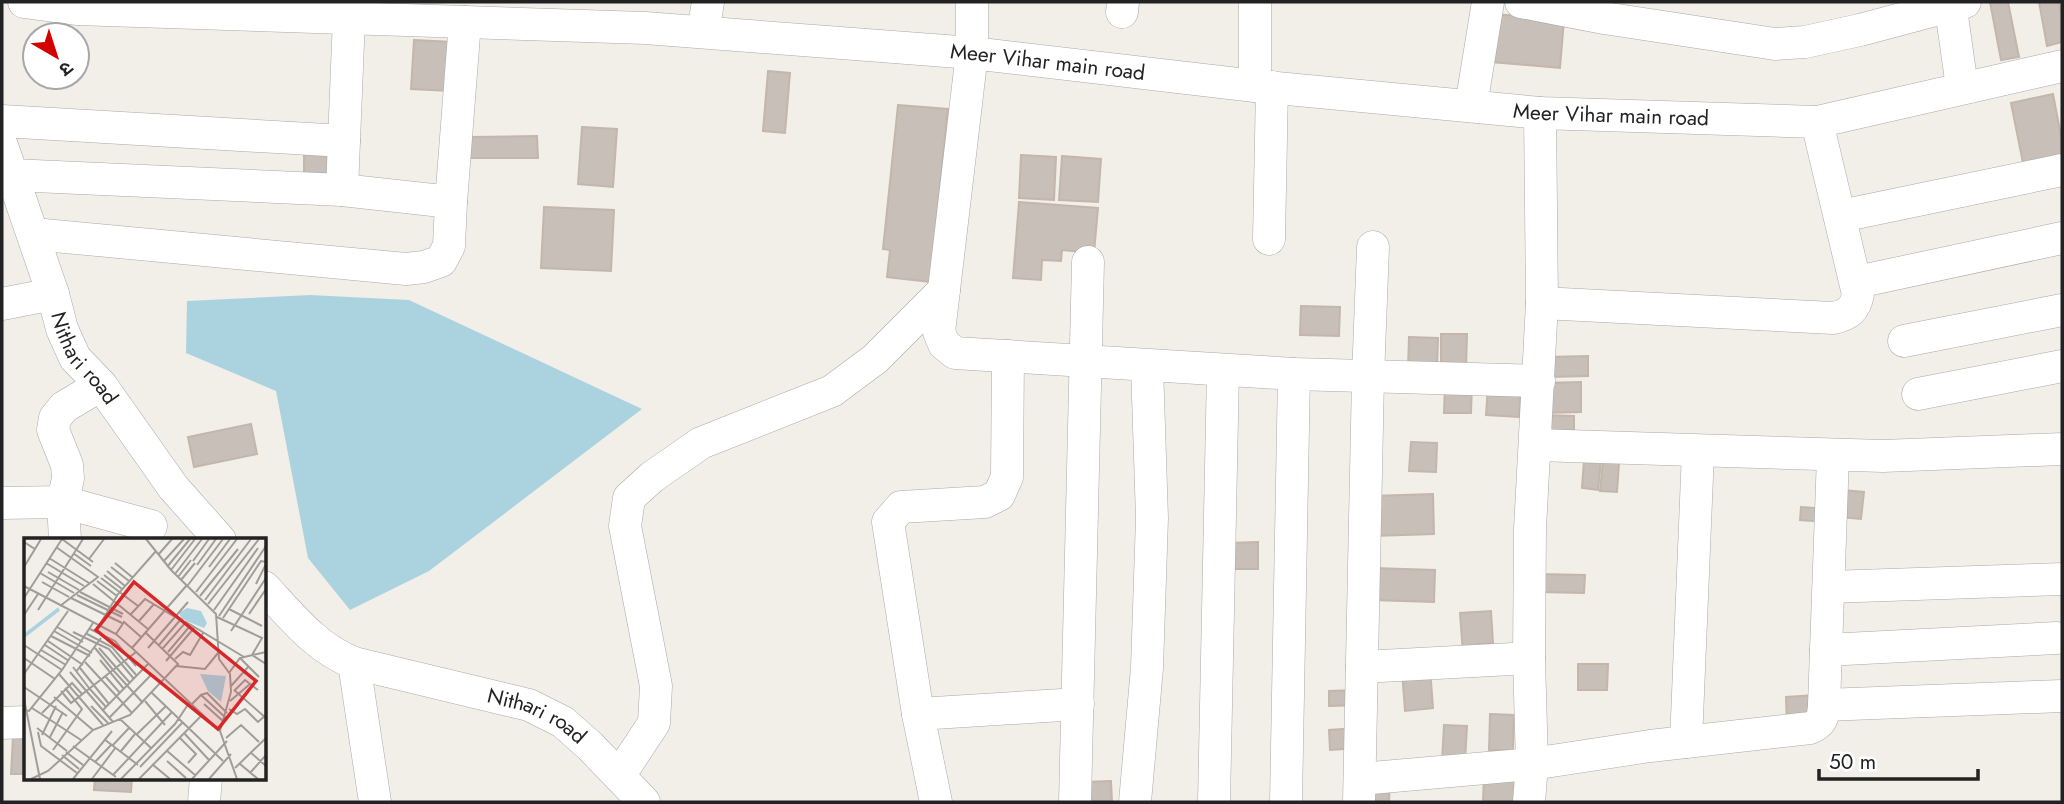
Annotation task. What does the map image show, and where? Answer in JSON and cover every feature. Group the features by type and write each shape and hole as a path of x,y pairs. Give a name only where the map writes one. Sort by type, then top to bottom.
{"street":[{"name":"Meer Vihar main road","path":"24,2 76,9 115,6 275,9 349,18 465,22 513,13 705,17 1264,87 1540,113 1817,122 1962,87 2061,70"},
{"path":"972,2 972,52 939,332 944,344 955,353 1367,378 1539,380"},
{"path":"1255,2 1264,87 1269,239"},
{"path":"1471,106 1488,2"},
{"path":"1521,2 1604,18 1775,44 1805,42 1860,30 1955,3 1962,87"},
{"path":"342,190 349,18"},
{"path":"33,234 406,269 425,267 442,261 449,246 465,22"},
{"path":"1529,802 1532,764 1530,529 1542,303 1540,113"},
{"path":"2,121 344,141"},
{"path":"1542,303 1833,318 1845,316 1856,307 1857,282 1817,122"},
{"name":"Nithari road","path":"2,146 54,294 62,329 75,358 101,385 173,487 218,538"},
{"path":"1841,216 2062,170"},
{"path":"12,175 342,190 451,202"},
{"path":"1857,282 2062,238"},
{"path":"1373,247 1367,378 1359,791 1532,764 1819,725 1823,718 1824,705 1833,456"},
{"path":"1075,802 1088,262"},
{"path":"620,776 653,723 656,686 625,526 629,498 652,477 701,443 832,391 875,359 944,290"},
{"path":"2,304 54,294"},
{"path":"1904,341 2062,310"},
{"path":"936,802 918,714 888,522 901,507 985,502 999,495 1007,477 1008,356"},
{"path":"1135,802 1147,668 1151,545 1147,366"},
{"path":"1918,394 2062,366"},
{"path":"1214,802 1223,371"},
{"path":"1286,802 1294,374"},
{"path":"65,538 63,502 68,478 67,465 53,430 55,418 64,407 101,385"},
{"path":"1536,445 1833,456 2062,449"},
{"path":"1686,742 1698,452"},
{"path":"2,503 63,502 150,533 173,487"},
{"path":"1829,587 2062,579"},
{"name":"Nithari road","path":"266,589 308,635 334,655 354,663 529,705 563,722 644,802"},
{"path":"1826,650 2057,638"},
{"path":"1362,667 1529,658"},
{"path":"354,663 375,802"},
{"path":"1824,705 2062,696"},
{"path":"918,714 1078,704"},
{"path":"2,723 24,722"},
{"path":"204,802 206,780"}],"water":[{"path":"310,295 409,300 642,409 429,571 350,610 308,558 276,391 186,353 187,301"}],"building":[{"path":"1990,2 2008,2 2019,57 2001,60"},
{"path":"2039,2 2059,2 2062,42 2047,46"},
{"path":"1495,14 1564,20 1560,68 1491,62"},
{"path":"414,40 453,42 450,91 411,89"},
{"path":"768,71 790,73 785,133 763,131"},
{"path":"2053,94 2062,141 2062,165 2025,173 2011,103"},
{"path":"898,105 948,109 930,282 887,277 890,250 883,249"},
{"path":"582,127 617,129 613,187 578,184"},
{"path":"537,136 538,158 470,158 469,137"},
{"path":"304,144 335,144 334,187 304,187"},
{"path":"1021,155 1056,157 1054,200 1019,198"},
{"path":"1062,156 1101,159 1098,202 1059,200"},
{"path":"1019,202 1098,208 1094,253 1062,250 1061,261 1042,260 1041,280 1013,278"},
{"path":"544,207 614,210 611,271 541,268"},
{"path":"1301,306 1340,307 1339,336 1300,335"},
{"path":"1441,334 1467,334 1466,370 1441,370"},
{"path":"1409,337 1438,338 1437,369 1408,368"},
{"path":"1588,356 1588,376 1548,377 1548,357"},
{"path":"1581,382 1581,412 1544,413 1543,383"},
{"path":"1445,383 1472,384 1471,413 1444,413"},
{"path":"1488,386 1521,387 1519,417 1486,415"},
{"path":"1544,415 1574,416 1574,431 1544,430"},
{"path":"251,424 257,454 194,467 188,437"},
{"path":"1411,442 1437,443 1436,472 1409,471"},
{"path":"1584,460 1601,461 1598,490 1582,488"},
{"path":"1603,461 1619,463 1617,492 1600,491"},
{"path":"1842,490 1864,492 1861,519 1840,517"},
{"path":"1433,494 1434,534 1373,536 1372,496"},
{"path":"1801,507 1827,509 1826,522 1800,520"},
{"path":"1258,542 1258,569 1229,569 1228,543"},
{"path":"1373,568 1435,570 1434,602 1372,600"},
{"path":"1538,574 1585,575 1584,593 1537,592"},
{"path":"1491,611 1493,643 1477,644 1478,653 1463,654 1460,613"},
{"path":"1578,664 1608,664 1607,690 1578,690"},
{"path":"1430,668 1433,708 1405,711 1402,671"},
{"path":"1358,690 1359,705 1329,706 1329,691"},
{"path":"1816,695 1817,725 1787,726 1786,697"},
{"path":"1490,714 1514,715 1513,750 1489,750"},
{"path":"1444,725 1467,726 1465,762 1442,761"},
{"path":"1357,728 1358,748 1330,750 1329,730"},
{"path":"13,737 24,737 24,774 11,774"},
{"path":"1484,775 1517,776 1516,802 1483,802"},
{"path":"95,780 132,780 131,792 94,790"},
{"path":"1369,780 1390,780 1389,802 1368,802"},
{"path":"1111,781 1112,802 1084,802 1083,782"}]}
